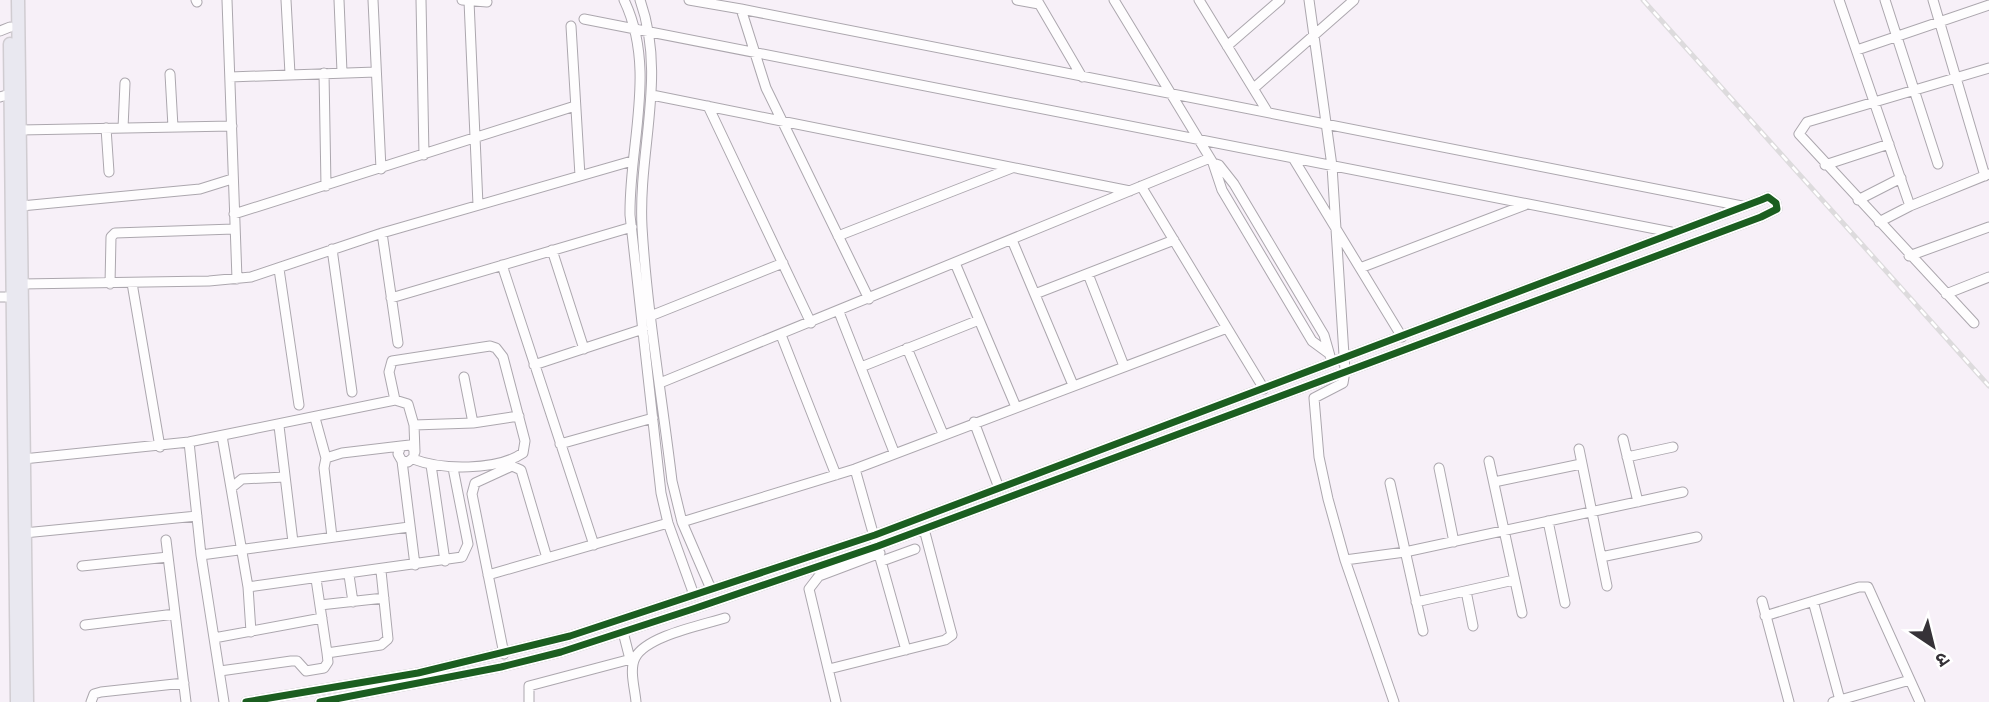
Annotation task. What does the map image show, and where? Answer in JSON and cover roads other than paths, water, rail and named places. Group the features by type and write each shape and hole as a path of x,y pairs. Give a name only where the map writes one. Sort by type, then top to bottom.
{"main road":[{"path":"10,0 5,29 5,96 11,284 23,459 24,533 22,671 17,702"},
{"path":"18,0 20,206 11,284 6,297 22,671 27,702"}],"street":[{"path":"227,0 237,279"},
{"path":"286,0 290,75"},
{"path":"339,0 342,72"},
{"path":"373,0 381,169"},
{"path":"421,0 425,155"},
{"path":"624,0 636,29 642,72 632,161 632,227 653,418 668,523 694,595"},
{"path":"640,0 654,60 642,227 660,383 674,491 682,522 711,589"},
{"path":"689,0 1743,206"},
{"path":"1017,0 1038,2 1082,77"},
{"path":"1114,0 1199,140 1211,161 1222,190 1312,341 1339,362 1345,371 1343,383 1314,398"},
{"path":"1199,0 1267,111"},
{"path":"1227,46 1280,0"},
{"path":"1309,0 1312,37 1332,166 1337,230 1339,362"},
{"path":"1254,88 1354,0"},
{"path":"1839,0 1910,206"},
{"path":"1885,0 1938,164"},
{"path":"1879,222 1910,206 1987,175 1933,0"},
{"path":"478,205 466,1 487,2"},
{"path":"1857,50 1989,5"},
{"path":"741,9 782,122 869,299"},
{"path":"584,19 1672,233"},
{"path":"571,26 580,176"},
{"path":"1974,323 1909,256 1799,134 1802,126 1989,68"},
{"path":"230,77 376,72"},
{"path":"324,73 326,186"},
{"path":"170,74 173,127"},
{"path":"123,128 125,83"},
{"path":"652,95 1130,191"},
{"path":"234,214 475,140 575,106"},
{"path":"708,106 811,323"},
{"path":"20,130 232,126"},
{"path":"106,128 109,172"},
{"path":"1825,165 1889,144"},
{"path":"1293,159 1402,337"},
{"path":"11,284 110,284 237,279 279,268 382,233 632,161"},
{"path":"660,383 839,312 1141,186 1211,161"},
{"path":"838,236 1013,168"},
{"path":"1858,200 1901,178"},
{"path":"20,206 200,189 232,179"},
{"path":"1141,186 1264,389"},
{"path":"246,702 404,676 570,636 875,535 1339,362 1768,197 1773,199 1777,209 924,529 880,553 820,576 809,589"},
{"path":"1360,268 1527,204"},
{"path":"391,298 632,227"},
{"path":"1909,256 1989,227"},
{"path":"110,284 111,237 115,233 234,229"},
{"path":"382,233 398,343"},
{"path":"1012,240 1073,385"},
{"path":"1035,294 1174,240"},
{"path":"332,249 352,391"},
{"path":"552,250 584,349"},
{"path":"653,315 783,263"},
{"path":"955,263 1016,407"},
{"path":"502,265 594,545"},
{"path":"279,268 299,405"},
{"path":"1088,274 1124,366"},
{"path":"1946,294 1989,276"},
{"path":"132,283 160,447"},
{"path":"839,312 894,452"},
{"path":"861,367 979,320"},
{"path":"682,522 855,469 1227,328"},
{"path":"534,365 643,329"},
{"path":"781,335 836,475"},
{"path":"326,458 342,453 410,445 414,456 431,465 453,468 506,460 523,453 525,441 519,416 503,357 496,348 490,346 392,361 389,372 395,400"},
{"path":"907,348 943,434"},
{"path":"464,377 473,423"},
{"path":"1309,385 1314,398 1323,478 1345,560 1394,702"},
{"path":"23,459 160,447 279,426 395,400 408,404 414,425 414,456"},
{"path":"414,425 473,423 519,416"},
{"path":"315,418 326,458 324,468 332,537"},
{"path":"559,444 653,418"},
{"path":"974,422 999,488"},
{"path":"279,426 293,542"},
{"path":"222,436 248,587 251,632"},
{"path":"1623,439 1637,502"},
{"path":"189,442 201,555 224,702"},
{"path":"401,446 398,454 402,461 415,565"},
{"path":"1627,457 1673,447"},
{"path":"1579,449 1607,586"},
{"path":"402,461 414,456"},
{"path":"1489,461 1522,613"},
{"path":"1494,482 1581,464"},
{"path":"431,465 445,561"},
{"path":"504,654 472,488 481,479 512,466 521,470 547,558"},
{"path":"248,587 381,571 462,557 468,544 453,468"},
{"path":"1439,468 1454,541"},
{"path":"855,469 906,650"},
{"path":"231,488 242,480 285,477"},
{"path":"1390,483 1423,631"},
{"path":"1345,560 1405,552 1684,492"},
{"path":"24,533 197,516"},
{"path":"1548,521 1565,603"},
{"path":"488,575 668,523"},
{"path":"201,555 410,527"},
{"path":"829,669 946,640 953,630 924,529"},
{"path":"1601,557 1697,537"},
{"path":"166,540 187,702"},
{"path":"320,702 475,673 623,632 802,569 880,553 915,549"},
{"path":"82,566 168,557"},
{"path":"802,569 836,702"},
{"path":"327,653 381,645 388,639 381,571"},
{"path":"349,575 353,602"},
{"path":"220,671 291,660 297,661 306,671 324,668 328,662 316,579"},
{"path":"1416,602 1514,580"},
{"path":"1765,615 1859,587 1868,587 1920,702"},
{"path":"1466,591 1473,626"},
{"path":"320,606 384,598"},
{"path":"1762,601 1789,702"},
{"path":"1813,601 1837,701 1910,680"},
{"path":"85,625 175,614"},
{"path":"214,638 322,618"},
{"path":"529,702 528,686 632,659 657,640 725,618"},
{"path":"623,632 632,659 636,702"},
{"path":"91,702 94,694 101,692 184,683"}],"railway":[{"path":"1643,0 1989,386"}]}
